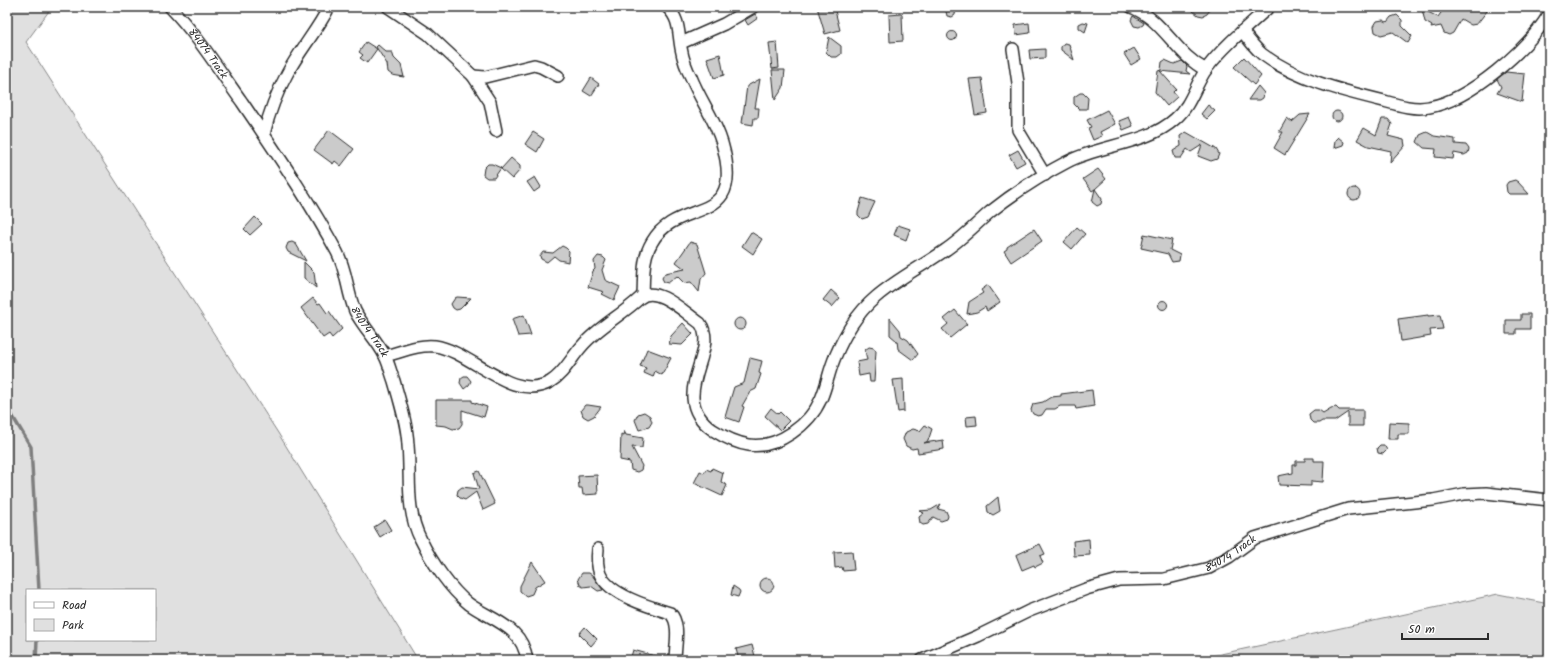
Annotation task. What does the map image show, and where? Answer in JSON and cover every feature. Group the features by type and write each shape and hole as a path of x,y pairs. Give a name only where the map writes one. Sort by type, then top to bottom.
{"street":[{"name":"84074 Track","path":"170,7 189,26 264,134 297,184 337,253 343,266 350,297 356,313 385,356 405,422 408,443 410,509 420,538 433,562 469,603 513,631 524,647 528,660"},
{"path":"264,134 272,105 287,73 320,25 329,7"},
{"path":"388,7 428,34 473,76 490,102 496,131"},
{"path":"643,295 644,265 652,241 661,229 669,224 712,206 723,194 727,178 726,160 717,126 685,65 677,21 666,7"},
{"path":"681,43 724,24 753,7"},
{"path":"1131,7 1148,16 1188,59 1206,70"},
{"path":"385,356 424,346 437,346 452,352 512,384 524,387 540,385 555,378 582,345 643,295 651,293 659,295 700,323 704,329 704,343 693,384 694,404 697,413 704,423 730,440 743,444 751,445 772,442 796,429 814,412 827,384 833,360 853,321 874,299 897,280 945,251 991,211 1068,161 1150,134 1175,120 1187,107 1206,70 1229,44 1269,7"},
{"path":"1242,32 1261,53 1279,65 1302,76 1352,94 1405,106 1422,108 1430,107 1456,97 1485,79 1532,38 1549,14"},
{"path":"1013,49 1018,83 1018,130 1045,175"},
{"path":"473,76 485,77 534,65 558,76"},
{"name":"84074 Track","path":"922,660 978,636 1029,611 1086,589 1119,580 1145,578 1164,579 1209,568 1229,557 1255,538 1348,509 1433,500 1464,494 1486,492 1549,500"},
{"path":"598,549 598,567 600,574 608,584 628,598 670,613 673,617 675,623 675,660"}],"green space":[{"path":"7,7 52,7 26,42 278,433 418,660 7,660"},
{"path":"1498,594 1549,604 1549,660 1193,660"}],"building":[{"path":"817,7 834,7 840,30 825,34"},
{"path":"945,7 956,7 955,15 952,17 947,16"},
{"path":"1188,7 1212,7 1207,14 1203,16 1198,15"},
{"path":"1445,7 1490,7 1477,24 1471,25 1461,19 1453,33 1449,35 1444,33 1441,26 1431,28 1432,26 1425,22 1422,9 1438,17"},
{"path":"755,14 758,18 748,25 745,20"},
{"path":"902,14 903,41 890,42 889,15"},
{"path":"1397,15 1402,20 1402,26 1412,36 1408,43 1393,32 1381,35 1375,32 1374,26 1377,21 1383,20 1387,22 1391,17"},
{"path":"1133,16 1144,23 1143,25 1139,27 1134,26 1131,20"},
{"path":"1083,22 1088,23 1085,32 1079,28 1079,24"},
{"path":"1029,23 1030,33 1016,35 1015,25"},
{"path":"952,31 957,36 952,41 947,36"},
{"path":"829,37 841,46 841,54 837,57 831,57 826,52"},
{"path":"366,42 377,49 367,63 360,58 363,55 359,52"},
{"path":"777,42 779,68 772,69 769,43"},
{"path":"1064,43 1069,44 1074,60 1061,50"},
{"path":"378,45 386,52 392,52 394,58 401,65 404,77 392,75 388,72 387,64 376,47"},
{"path":"1134,48 1141,59 1131,65 1124,54"},
{"path":"1045,49 1045,58 1030,59 1029,50"},
{"path":"720,54 724,75 714,78 707,58"},
{"path":"1244,57 1261,76 1254,85 1234,67"},
{"path":"1165,60 1174,64 1182,61 1187,66 1186,71 1190,74 1160,71 1176,89 1173,92 1177,97 1167,106 1155,92 1158,71 1161,70 1162,62"},
{"path":"772,70 785,70 783,88 775,100"},
{"path":"1506,72 1525,74 1522,102 1497,93 1501,87 1497,79"},
{"path":"591,78 599,84 591,96 583,91"},
{"path":"982,78 987,113 975,115 969,79"},
{"path":"760,79 755,108 759,108 758,118 754,118 753,125 742,123 747,86"},
{"path":"1258,86 1264,93 1263,98 1260,100 1248,100"},
{"path":"1080,93 1083,93 1088,98 1087,109 1079,109 1074,104 1074,97"},
{"path":"1208,105 1215,111 1207,119 1201,114"},
{"path":"1107,110 1115,124 1100,132 1102,136 1093,140 1088,128 1091,127 1087,120"},
{"path":"1335,111 1339,111 1341,112 1341,120 1335,121 1332,118 1332,114"},
{"path":"1310,114 1285,155 1274,148 1283,132 1279,132 1287,118 1292,122 1300,115"},
{"path":"1129,117 1133,126 1123,130 1119,121"},
{"path":"1382,119 1388,119 1392,124 1388,136 1404,140 1405,146 1390,163 1391,151 1368,146 1357,140 1364,128 1376,135"},
{"path":"329,130 354,149 341,166 335,161 333,164 314,150"},
{"path":"533,132 544,139 537,152 525,144"},
{"path":"1186,132 1216,149 1219,154 1217,159 1211,161 1198,156 1202,145 1191,152 1187,149 1181,158 1175,158 1173,151 1181,146 1180,136"},
{"path":"1427,132 1434,136 1455,139 1455,144 1466,145 1469,149 1468,153 1464,155 1454,153 1453,159 1435,157 1436,149 1424,148 1417,142 1420,135"},
{"path":"1338,137 1344,142 1343,145 1334,148 1335,140"},
{"path":"1018,150 1025,162 1016,167 1009,155"},
{"path":"511,158 520,166 520,170 512,179 501,169"},
{"path":"488,164 501,168 494,178 487,178 483,175 484,168"},
{"path":"1098,169 1106,179 1092,191 1083,179"},
{"path":"535,177 541,187 534,192 527,182"},
{"path":"1515,180 1529,194 1509,194 1507,192 1506,185 1508,182"},
{"path":"1352,188 1356,188 1360,194 1356,200 1352,200 1348,196 1348,192"},
{"path":"1095,189 1102,199 1101,204 1097,206 1092,202"},
{"path":"862,198 875,202 868,217 862,219 858,215 858,212"},
{"path":"255,217 262,224 250,235 244,229"},
{"path":"898,225 910,229 906,240 894,235"},
{"path":"1077,227 1085,234 1072,249 1064,242"},
{"path":"1034,229 1042,241 1011,262 1004,251 1007,247"},
{"path":"751,232 762,239 753,254 742,246"},
{"path":"1144,234 1172,240 1170,250 1180,255 1179,261 1172,262 1168,254 1141,248"},
{"path":"292,242 296,244 306,261 288,252 286,248 288,243"},
{"path":"690,242 697,244 706,273 701,279 699,292 691,282 684,283 677,276 668,283 664,282 662,278 665,273 685,269 676,262"},
{"path":"562,246 569,251 568,262 559,260 554,256 547,262 541,259 540,256 543,252 553,253"},
{"path":"598,256 603,257 606,260 602,270 605,280 620,287 614,300 602,294 604,292 588,287 595,269 594,261"},
{"path":"304,262 314,272 316,288 304,278"},
{"path":"988,285 1000,302 987,311 985,307 977,312 967,314 969,302 983,293 981,290"},
{"path":"831,290 840,298 832,307 823,300"},
{"path":"313,298 318,304 320,303 327,313 329,311 342,329 332,338 329,334 323,338 301,308"},
{"path":"455,298 471,298 460,309 456,310 451,304"},
{"path":"1163,300 1168,305 1163,310 1158,305"},
{"path":"955,310 967,324 950,338 942,329 948,324 944,319"},
{"path":"1521,314 1530,314 1530,329 1516,329 1516,334 1506,334 1506,320 1521,320"},
{"path":"524,315 531,335 518,336 512,319"},
{"path":"1440,315 1443,329 1430,330 1431,336 1401,341 1398,319"},
{"path":"738,318 742,318 746,324 742,330 738,330 734,326 734,322"},
{"path":"890,318 900,330 901,336 908,340 918,354 913,360 898,349 897,341 890,335"},
{"path":"683,323 693,334 682,345 669,344 671,336"},
{"path":"869,347 874,348 876,351 874,382 870,382 869,374 859,376 857,362 867,360 865,350"},
{"path":"647,349 671,358 662,375 655,371 653,377 644,373 646,368 640,366"},
{"path":"750,358 762,361 759,373 761,374 756,389 750,392 742,406 744,407 739,422 725,417 734,387 744,383"},
{"path":"467,376 471,381 464,389 460,383 461,378"},
{"path":"903,379 904,411 898,412 893,380"},
{"path":"1092,390 1094,406 1076,409 1075,406 1060,406 1055,409 1046,409 1042,415 1038,416 1033,414 1031,410 1033,404 1043,402 1051,397 1061,396 1061,394"},
{"path":"436,400 472,400 472,402 487,407 484,417 462,410 462,424 459,428 453,429 446,426 436,425"},
{"path":"585,405 601,407 594,416 588,419 583,416 581,410"},
{"path":"1336,407 1339,410 1363,410 1363,426 1348,426 1348,412 1335,421 1313,423 1310,420 1309,414 1314,410 1319,410 1323,413"},
{"path":"771,408 778,414 780,412 789,421 780,430 765,416"},
{"path":"644,412 650,416 652,422 649,427 639,430 635,420 638,414"},
{"path":"976,416 977,425 967,426 966,417"},
{"path":"1389,422 1409,423 1409,434 1398,434 1398,439 1388,439"},
{"path":"925,425 932,429 928,441 924,443 943,440 944,449 918,453 917,448 912,449 906,446 903,439 906,432 913,429 920,431"},
{"path":"624,431 626,435 643,438 642,448 632,447 642,466 641,470 637,472 631,470 630,462 620,460 621,434 623,435"},
{"path":"1380,445 1384,445 1387,450 1383,454 1378,453 1377,448"},
{"path":"1305,458 1314,458 1314,461 1324,461 1323,482 1311,481 1311,486 1279,485 1278,476 1293,473 1293,465 1296,465 1296,461 1305,461"},
{"path":"712,468 723,473 721,482 727,485 722,496 694,483 700,471 704,473 706,469 711,471"},
{"path":"479,471 495,504 483,510 476,492 465,500 457,495 458,490 462,487 479,489 474,473"},
{"path":"597,475 598,494 583,495 582,488 579,488 578,476"},
{"path":"998,497 1000,511 993,515 988,512 987,506"},
{"path":"941,504 938,509 946,511 948,516 947,519 941,521 933,517 928,524 923,525 920,523 919,517 924,513 919,511 931,510"},
{"path":"385,520 391,530 380,537 374,527"},
{"path":"1089,539 1090,555 1074,556 1073,541"},
{"path":"1040,544 1045,554 1040,556 1043,563 1035,567 1034,565 1022,570 1016,555"},
{"path":"852,551 854,570 843,571 842,567 835,568 834,552"},
{"path":"532,562 545,581 535,587 532,594 526,596 520,591 520,586"},
{"path":"582,573 589,573 592,575 603,590 598,591 591,586 583,587 580,585 578,579"},
{"path":"767,578 772,580 774,585 772,590 767,592 762,590 760,585 762,580"},
{"path":"733,586 740,592 738,597 731,595"},
{"path":"585,627 597,639 591,646 579,634"},
{"path":"752,645 756,660 739,660 736,649"},
{"path":"633,650 659,657 659,660 630,660"}],"waterway":[{"path":"7,407 31,447 39,589"},
{"path":"36,660 37,641"}]}
